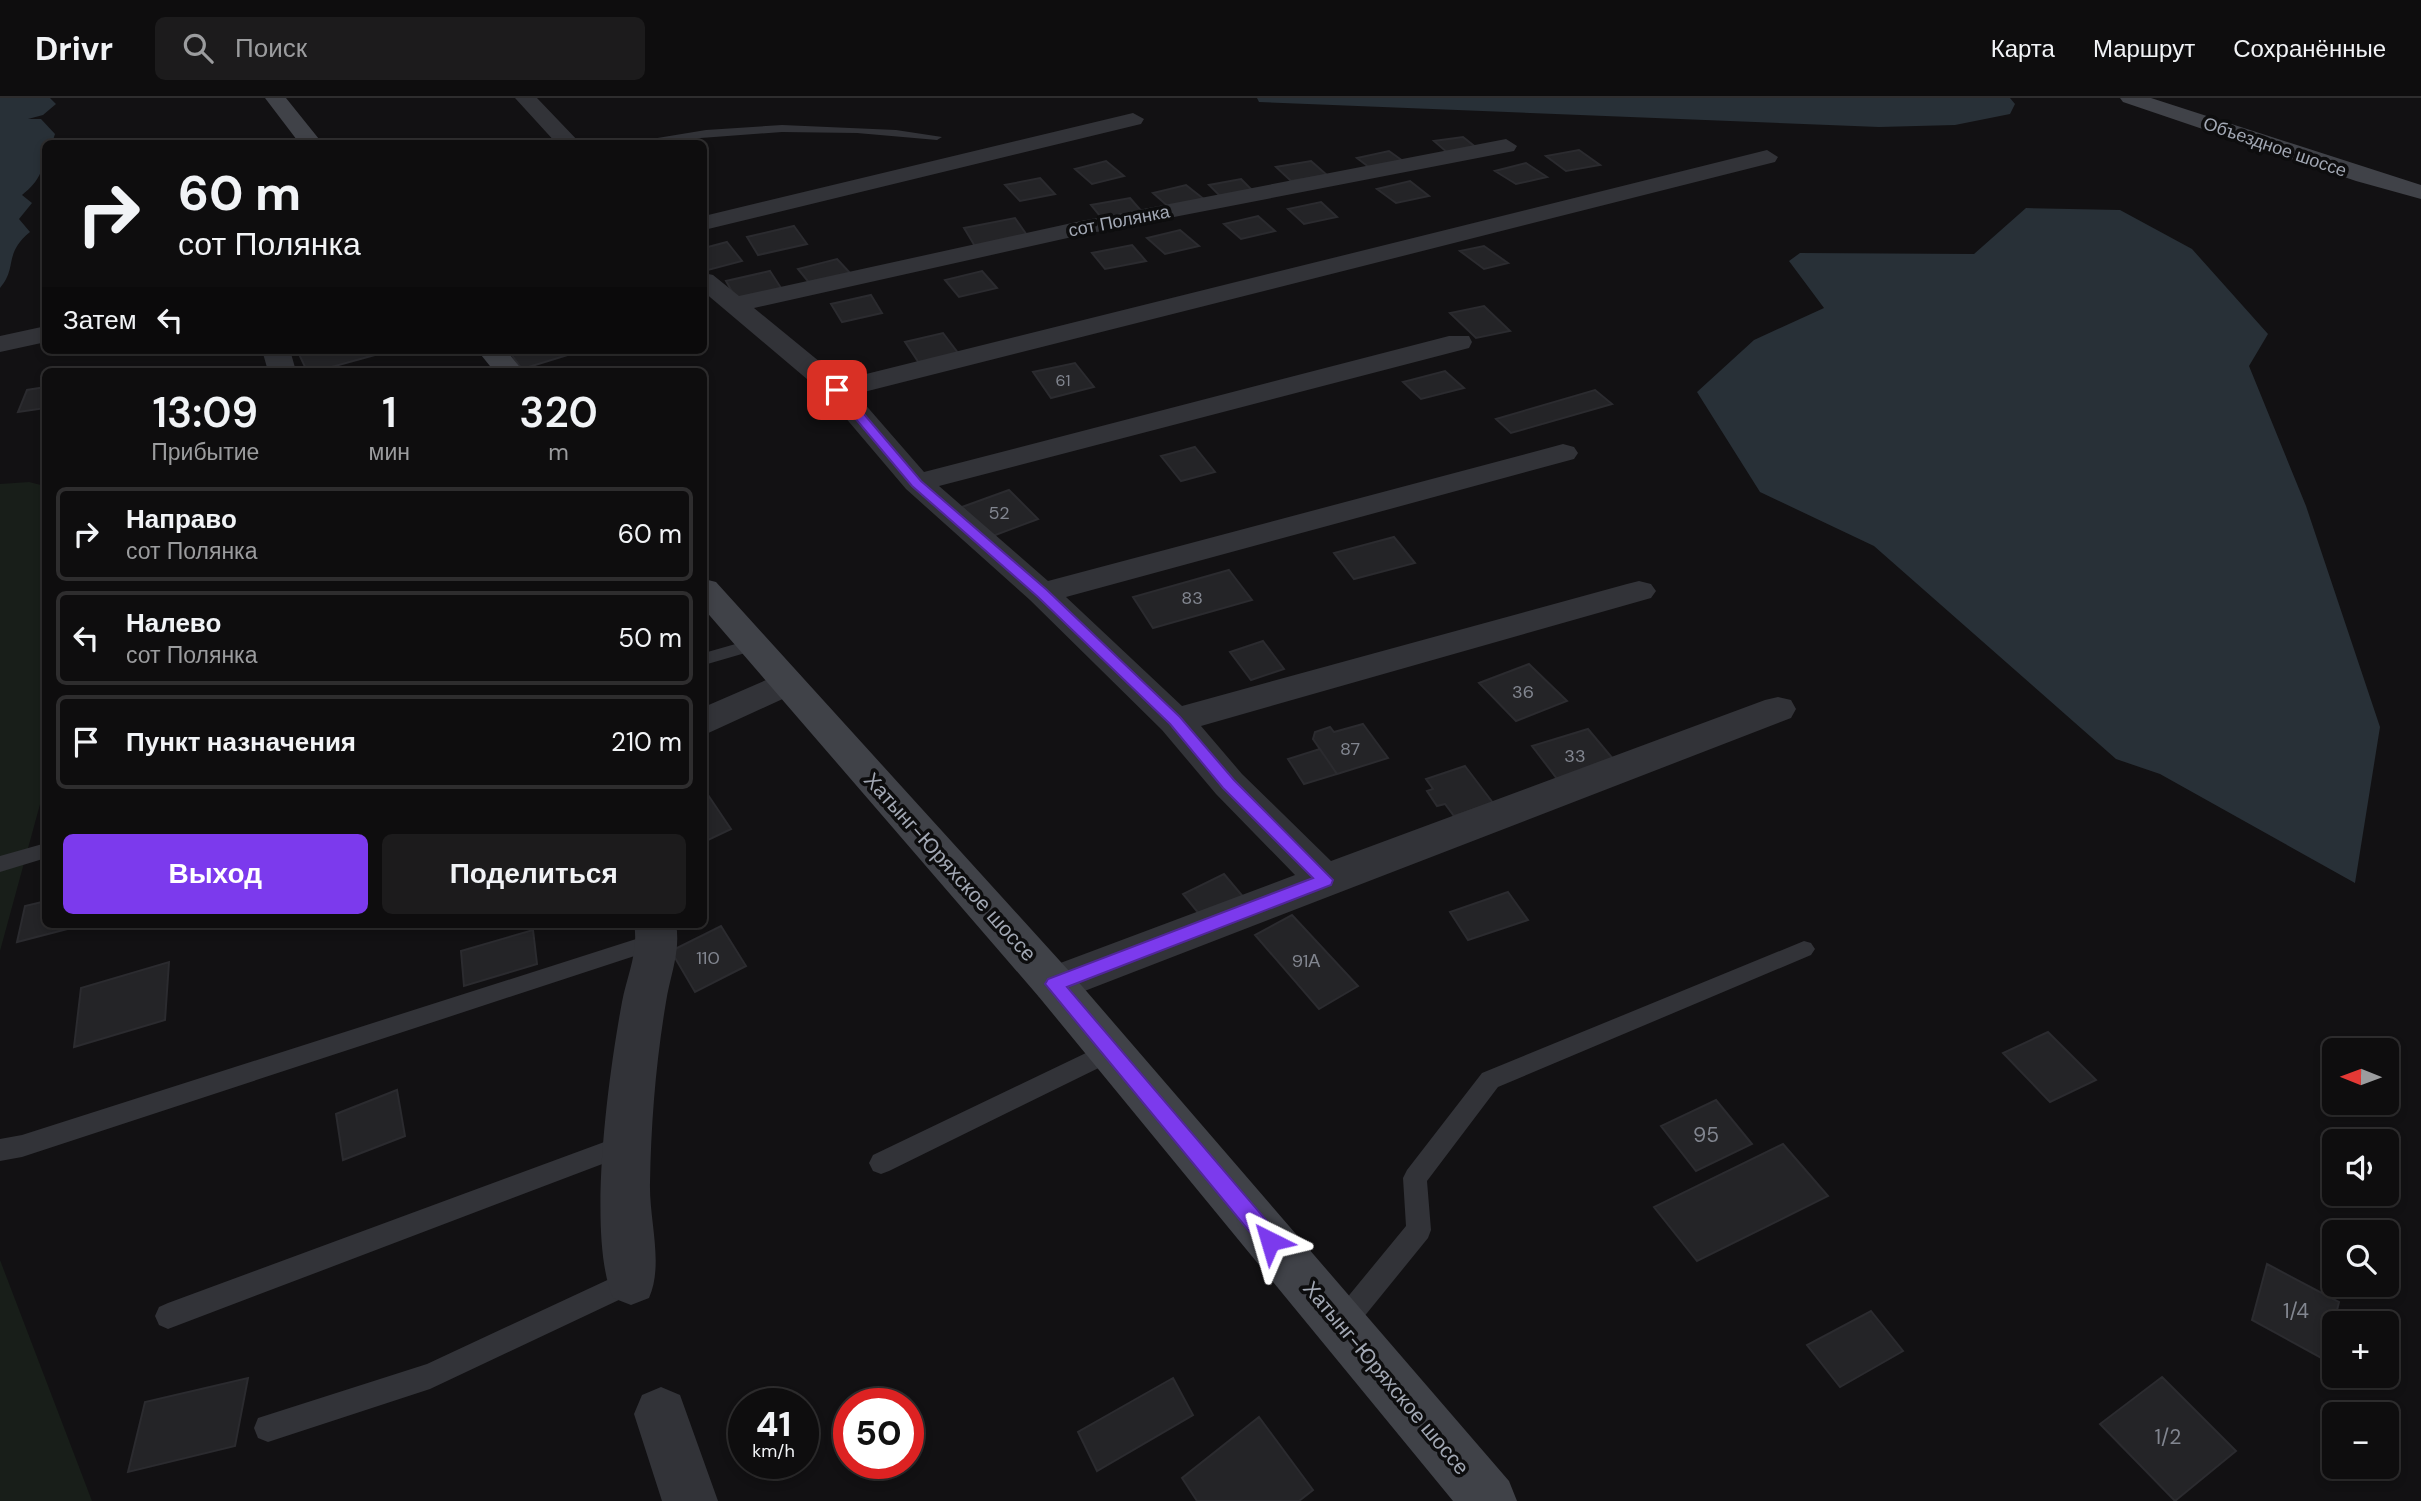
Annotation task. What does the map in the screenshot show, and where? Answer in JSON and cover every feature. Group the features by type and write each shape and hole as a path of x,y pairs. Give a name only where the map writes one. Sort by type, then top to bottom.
{"main road":[{"path":"275,98 309,140"},
{"name":"Объездное шоссе","path":"2130,98 2380,181 2421,192"},
{"path":"494,354 506,368"},
{"name":"Хатынг-Юряхское шоссе","path":"707,592 1054,984 1489,1501"}],"street":[{"path":"524,98 566,140"},
{"path":"707,222 1133,119"},
{"name":"сот Полянка","path":"733,305 1081,228 1506,146"},
{"path":"837,390 1767,157"},
{"path":"707,283 837,390 916,483 1042,593 1175,721 1229,784 1325,880"},
{"path":"0,344 42,335"},
{"path":"916,483 1459,342"},
{"path":"1042,593 1563,453"},
{"path":"1175,721 1639,591"},
{"path":"707,721 786,682"},
{"path":"1054,984 1778,709"},
{"path":"631,1281 625,1207 627,1145 644,1003 656,932"},
{"path":"661,1414 690,1501"}],"lane":[{"path":"659,140 799,126 937,137"},
{"path":"2380,181 2421,186"},
{"path":"707,658 753,645"},
{"path":"0,864 42,851"},
{"path":"0,1150 36,1142 656,932"},
{"path":"1341,1325 1419,1230 1415,1178 1490,1080 1804,949"},
{"path":"881,1163 1111,1051"},
{"path":"168,1316 627,1145"},
{"path":"268,1428 430,1376 631,1281"}],"shaded area":[{"path":"0,98 50,98 56,104 43,115 28,119 41,119 55,134 53,140 42,140 42,169 38,179 22,195 32,203 19,219 30,232 16,247 0,288"},
{"path":"1257,98 2010,98 2015,104 2010,114 1955,125 1879,127 1259,102"},
{"path":"2026,208 2120,210 2192,249 2268,334 2249,366 2306,506 2380,727 2355,883 2160,774 2116,759 1874,546 1760,492 1697,392 1754,340 1824,308 1789,261 1800,253 1974,254"},
{"path":"29,482 42,485 42,797 0,951 0,484"},
{"path":"0,1260 92,1501 0,1501"}],"building":[{"path":"1463,137 1478,149 1449,154 1434,141"},
{"path":"1579,150 1600,165 1566,171 1546,156"},
{"path":"1389,151 1407,164 1374,171 1357,158"},
{"path":"1106,161 1124,176 1092,184 1075,169"},
{"path":"1311,161 1327,175 1291,181 1276,167"},
{"path":"1526,163 1547,177 1516,184 1495,171"},
{"path":"1040,178 1055,194 1020,201 1005,185"},
{"path":"1241,179 1254,192 1222,198 1209,185"},
{"path":"1410,181 1429,196 1396,203 1377,189"},
{"path":"1186,185 1205,200 1171,209 1153,193"},
{"path":"1130,198 1144,214 1104,221 1091,205"},
{"path":"1321,202 1337,217 1304,224 1288,209"},
{"path":"1258,216 1275,231 1241,239 1224,224"},
{"path":"1015,218 1029,238 976,248 964,228"},
{"path":"794,226 807,244 758,255 747,237"},
{"path":"1180,230 1199,246 1165,254 1147,238"},
{"path":"727,242 742,261 707,270 707,247"},
{"path":"1132,245 1146,261 1105,269 1092,253"},
{"path":"1484,246 1508,263 1484,269 1460,251"},
{"path":"837,259 851,274 811,285 798,269"},
{"path":"770,271 783,291 738,302 726,281"},
{"path":"982,271 997,288 959,297 945,280"},
{"path":"871,295 882,313 842,322 831,304"},
{"path":"1484,306 1510,331 1476,338 1450,313"},
{"path":"943,333 958,353 919,363 905,342"},
{"path":"299,354 379,354 328,368 306,368"},
{"path":"511,354 571,354 525,368 521,368"},
{"path":"1075,363 1094,387 1051,398 1033,372"},
{"path":"1445,371 1464,388 1421,399 1403,382"},
{"path":"42,388 42,409 18,412 27,390"},
{"path":"1595,390 1612,404 1511,433 1496,419"},
{"path":"1195,447 1215,472 1181,481 1161,456"},
{"path":"1009,490 1038,519 990,537 962,507"},
{"path":"1394,537 1415,563 1354,579 1334,553"},
{"path":"1229,570 1252,600 1153,628 1133,597"},
{"path":"1263,641 1284,669 1251,680 1230,652"},
{"path":"1529,664 1567,701 1516,721 1479,683"},
{"path":"1363,724 1388,758 1337,774 1313,739 1315,732 1330,727 1334,732"},
{"path":"1588,729 1619,766 1561,784 1532,746"},
{"path":"1320,749 1337,774 1304,784 1288,759"},
{"path":"1465,766 1493,803 1454,816 1445,804 1437,806 1427,791 1433,789 1426,779"},
{"path":"707,793 731,829 707,841"},
{"path":"1224,874 1245,899 1204,920 1183,894"},
{"path":"1508,892 1528,920 1468,940 1450,912"},
{"path":"42,902 42,928 71,928 17,942 25,906"},
{"path":"1292,915 1358,986 1319,1009 1255,935"},
{"path":"721,926 746,966 695,992 671,951"},
{"path":"533,930 537,964 464,986 461,951"},
{"path":"169,962 165,1020 74,1047 81,988"},
{"path":"2048,1032 2096,1080 2050,1102 2003,1053"},
{"path":"397,1090 405,1136 343,1160 336,1114"},
{"path":"1716,1100 1752,1144 1696,1171 1661,1126"},
{"path":"1783,1144 1828,1196 1697,1261 1654,1207"},
{"path":"2267,1264 2322,1293 2322,1297 2330,1297 2339,1302 2337,1311 2322,1311 2322,1358 2252,1320"},
{"path":"1871,1311 1903,1351 1840,1387 1807,1345"},
{"path":"2162,1377 2236,1451 2175,1501 2100,1424"},
{"path":"248,1378 235,1446 128,1472 145,1402"},
{"path":"1173,1378 1193,1415 1097,1471 1078,1432"},
{"path":"1259,1417 1313,1490 1299,1501 1197,1501 1182,1478"}],"route":[{"path":"837,390 916,483 1042,593 1175,721 1229,784 1325,880 1054,984 1270,1241"}]}
